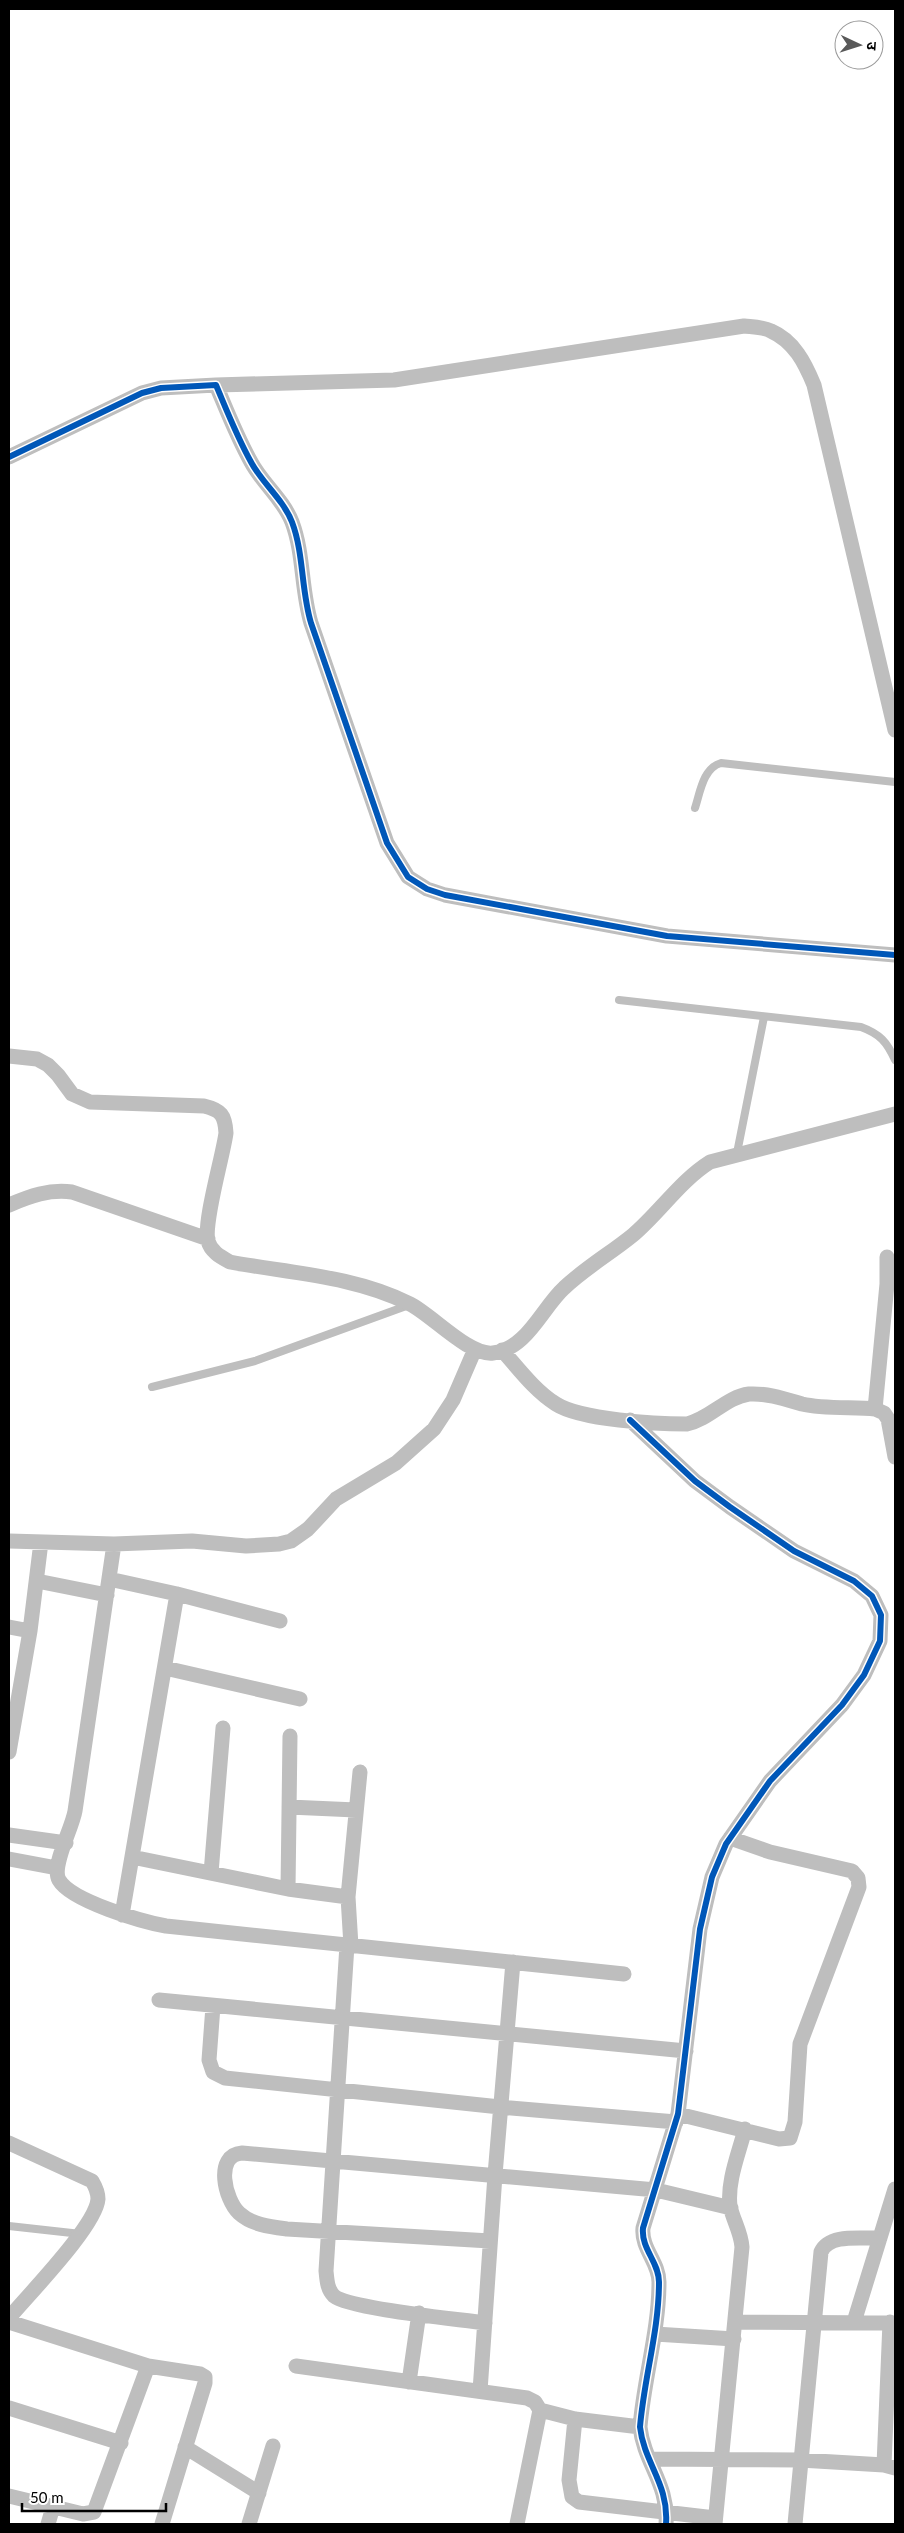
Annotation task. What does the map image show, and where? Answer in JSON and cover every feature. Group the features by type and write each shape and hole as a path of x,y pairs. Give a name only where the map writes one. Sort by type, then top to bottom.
{"street":[{"path":"9,456 142,393 161,388 394,380 744,326 771,331 795,348 806,366 814,385 895,730"},
{"path":"216,385 251,463 284,507 292,523 299,543 306,605 311,623 387,843 408,877 427,888 445,895 667,936 895,955"},
{"path":"9,1056 37,1059 48,1065 72,1094 90,1102 204,1106 219,1110 225,1118 226,1133 208,1223 208,1239 218,1255 230,1262 314,1275 384,1293 411,1305 474,1349 492,1353 502,1350 523,1338 563,1288 633,1234 695,1172 710,1162 895,1114"},
{"path":"9,1205 51,1191 72,1192 208,1239"},
{"path":"875,1408 887,1284 887,1256"},
{"path":"9,1541 114,1544 192,1541 265,1545 279,1544 298,1537 336,1499 396,1463 434,1429 453,1400 474,1349"},
{"path":"502,1350 536,1387 568,1411 630,1420 687,1424 696,1422 736,1399 750,1394 783,1397 803,1404 875,1408 888,1419 895,1457"},
{"path":"630,1420 695,1481 730,1507 794,1551 854,1581 872,1596 880,1615 880,1640 864,1675 842,1705 770,1781 730,1838 712,1876 700,1929 677,2118 642,2236 646,2249 657,2267 659,2275 655,2334 640,2427 650,2459 660,2479 666,2518"},
{"path":"9,1752 13,1700 30,1631 41,1542"},
{"path":"114,1544 74,1816 57,1868 58,1879 62,1885 77,1895 122,1915 166,1926 624,1974"},
{"path":"109,1579 177,1594 280,1621"},
{"path":"36,1581 107,1595"},
{"path":"122,1915 177,1594"},
{"path":"9,1627 30,1631"},
{"path":"165,1668 300,1699"},
{"path":"211,1873 223,1728"},
{"path":"288,1889 290,1736"},
{"path":"360,1772 348,1897 349,1946 342,2019 327,2282 335,2297 358,2305 484,2323"},
{"path":"289,1807 356,1810"},
{"path":"9,1834 66,1843"},
{"path":"213,2006 210,2060 213,2072 218,2076 338,2091 500,2107 677,2118 745,2129 784,2140 790,2138 795,2122 800,2044 859,1887 858,1878 852,1871 770,1852 730,1838"},
{"path":"132,1857 288,1889 348,1897"},
{"path":"9,1859 57,1868"},
{"path":"480,2391 494,2175 513,1962"},
{"path":"159,2000 686,2051"},
{"path":"575,2419 569,2480 572,2497 579,2502 666,2518 715,2521 742,2247 739,2227 731,2208 730,2186 745,2129"},
{"path":"9,2143 92,2181 98,2198 96,2207 80,2234 9,2318"},
{"path":"490,2241 329,2232 272,2227 257,2223 242,2215 228,2198 226,2169 231,2156 242,2152 656,2190 731,2208"},
{"path":"854,2322 895,2189"},
{"path":"795,2524 821,2252 824,2246 836,2240 880,2238"},
{"path":"409,2382 419,2313"},
{"path":"9,2322 148,2366 200,2374 205,2377 205,2383 162,2524"},
{"path":"650,2459 800,2460 889,2467 892,2322 735,2322"},
{"path":"655,2334 734,2339"},
{"path":"9,2496 83,2514 94,2512 148,2366"},
{"path":"296,2366 527,2398 535,2402 540,2410 517,2524"},
{"path":"9,2408 120,2443"},
{"path":"540,2410 575,2419 640,2427"},
{"path":"249,2524 273,2446"},
{"path":"185,2447 258,2493"},
{"path":"48,2524 53,2507"}],"lane":[{"path":"695,808 707,773 710,768 721,763 895,782"},
{"path":"619,1000 860,1027 881,1036 888,1045 895,1060"},
{"path":"738,1154 764,1017"},
{"path":"152,1387 255,1361 411,1305"},
{"path":"9,2226 80,2234"}],"cycle path":[{"path":"9,457 142,393 161,388 216,385 251,462 283,506 292,522 299,547 311,623 387,843 408,877 427,889 445,895 667,936 895,955"},
{"path":"630,1420 695,1481 730,1507 794,1551 854,1581 872,1596 881,1615 880,1641 864,1675 842,1705 770,1781 726,1844 712,1877 700,1929 678,2114 643,2228 643,2236 656,2268 659,2282 657,2318 640,2427 646,2452 664,2497 666,2524"}]}
